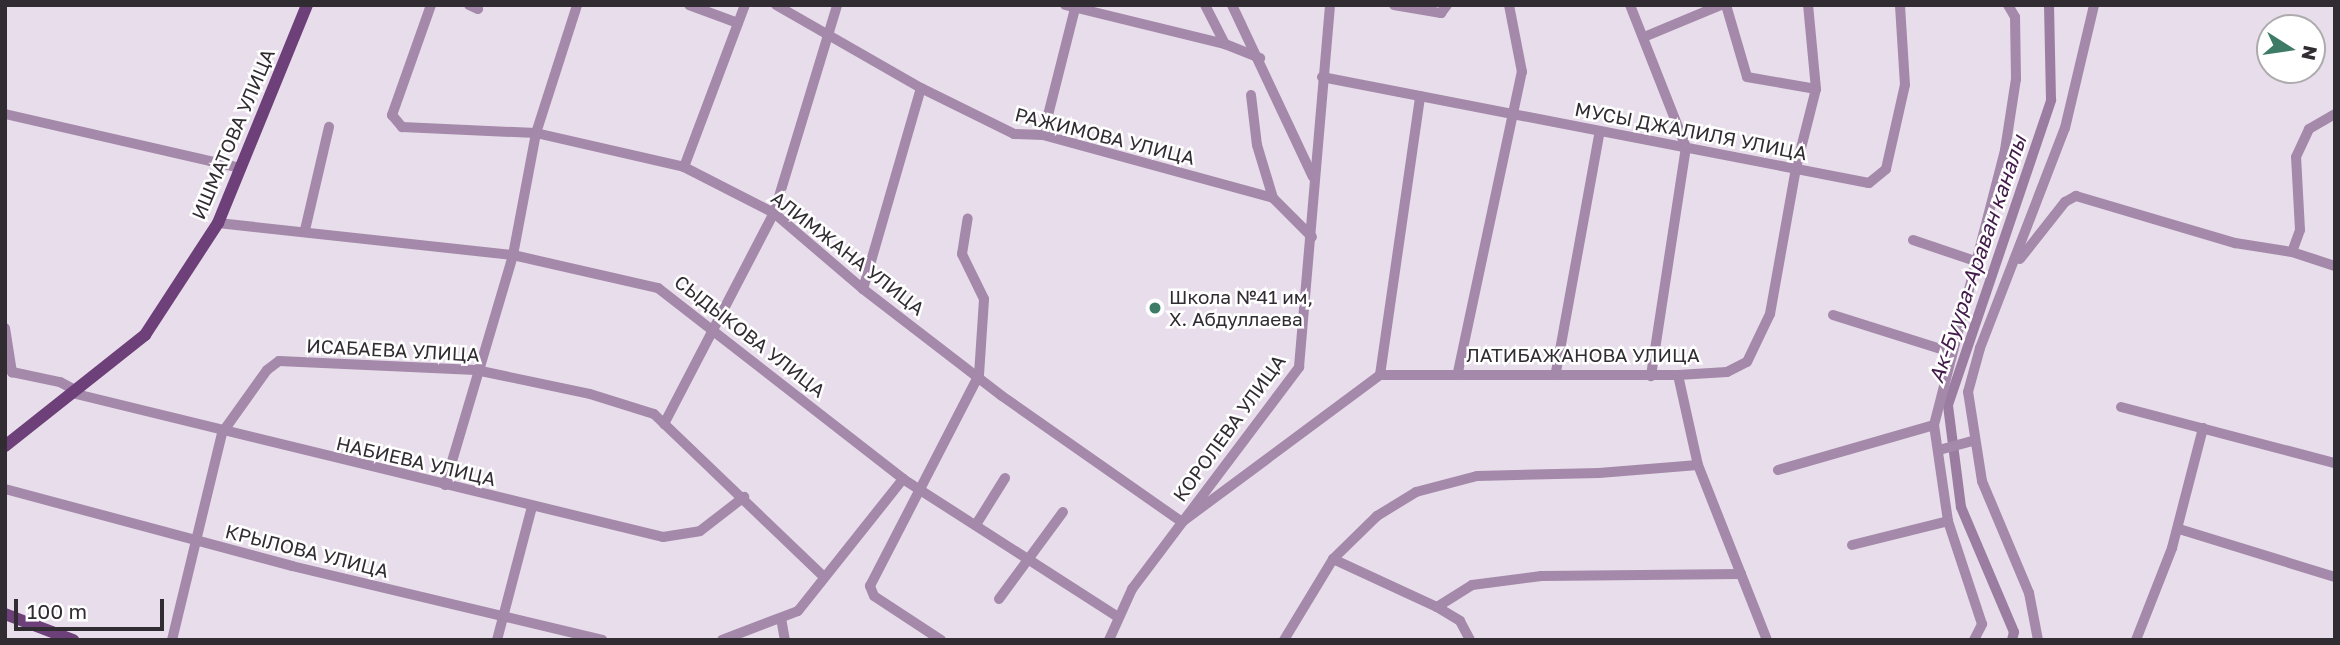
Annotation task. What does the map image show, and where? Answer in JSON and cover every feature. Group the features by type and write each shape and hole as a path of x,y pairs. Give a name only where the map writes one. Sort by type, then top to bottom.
{"main road":[{"name":"ИШМАТОВА УЛИЦА","path":"5,446 145,335 218,223 307,5"},
{"path":"5,614 73,640"}],"street":[{"name":"АЛИМЖАНА УЛИЦА","path":"431,5 392,115 402,127 536,133 684,167 774,213 863,289 1182,522"},
{"path":"445,485 476,370 513,254 536,133 577,5"},
{"path":"690,5 738,23"},
{"path":"684,167 745,5"},
{"name":"РАЖИМОВА УЛИЦА","path":"776,5 831,32 921,88 1014,134 1043,135 1273,198 1312,237"},
{"path":"664,424 716,329 774,213 837,5"},
{"path":"1065,5 1225,44 1260,58"},
{"path":"1205,5 1225,44"},
{"path":"1232,5 1260,58 1314,180"},
{"name":"КОРОЛЕВА УЛИЦА","path":"1109,640 1132,589 1299,368 1330,5"},
{"path":"1394,5 1441,13 1447,5"},
{"path":"1458,372 1522,72 1509,5"},
{"path":"1630,5 1686,147 1651,376"},
{"path":"1644,37 1724,5 1748,77 1816,89"},
{"name":"ЛАТИБАЖАНОВА УЛИЦА","path":"1380,375 1556,372 1651,376 1727,372 1747,362 1758,344 1770,314 1796,169 1816,89 1808,5"},
{"name":"МУСЫ ДЖАЛИЛЯ УЛИЦА","path":"1322,78 1869,183 1886,169 1905,85 1900,5"},
{"path":"1974,640 1982,624 1948,521 1934,425 1950,352 2005,150 2016,79 2015,17 2008,5"},
{"path":"2038,640 2029,593 1982,481 1973,440 1968,392 1980,348 2014,266 2065,128 2094,5"},
{"path":"1043,135 1077,7"},
{"path":"863,289 921,88"},
{"path":"1251,95 1257,145 1273,198"},
{"path":"1182,522 1380,375 1420,96"},
{"path":"5,114 240,168"},
{"path":"2292,252 2300,230 2296,157 2309,129 2335,114"},
{"path":"305,230 329,127"},
{"path":"1556,372 1600,131"},
{"path":"2014,266 2066,202 2076,196 2235,243 2292,252 2335,266"},
{"path":"941,640 874,596 870,586 979,375 984,299 962,254 968,218"},
{"name":"СЫДЫКОВА УЛИЦА","path":"218,223 305,230 513,254 658,288 716,329 903,479 921,486 1118,617"},
{"path":"1913,240 1975,261"},
{"path":"1833,315 1950,352"},
{"name":"НАБИЕВА УЛИЦА","path":"5,328 12,372 74,392 222,433 663,537 700,531 744,497"},
{"name":"ИСАБАЕВА УЛИЦА","path":"172,640 222,433 267,370 279,361 476,370 590,394 653,414 744,497 823,576"},
{"path":"1678,375 1698,465 1767,640"},
{"path":"2122,407 2335,463"},
{"path":"1778,470 1934,425"},
{"path":"2136,640 2179,528 2203,428"},
{"path":"1939,450 1973,440"},
{"path":"1284,640 1333,559 1377,516 1416,492 1477,475 1599,473 1698,465"},
{"path":"976,523 1006,478"},
{"path":"722,640 798,611 823,576 903,479"},
{"name":"КРЫЛОВА УЛИЦА","path":"5,489 196,541 602,640"},
{"path":"498,640 532,507"},
{"path":"999,599 1027,557 1063,512"},
{"path":"1852,545 1948,521"},
{"path":"2179,528 2335,577"},
{"path":"1333,559 1437,607 1460,621 1469,640"},
{"path":"1437,607 1472,585 1541,576 1741,574"},
{"path":"781,618 785,640"}],"waterway":[{"name":"Ак-Буура-Араван каналы","path":"2012,640 2014,632 1961,507 1948,405 2051,100 2049,5"}],"place":[{"name":"Школа №41 им, Х. Абдуллаева","path":"1155,308"}]}
